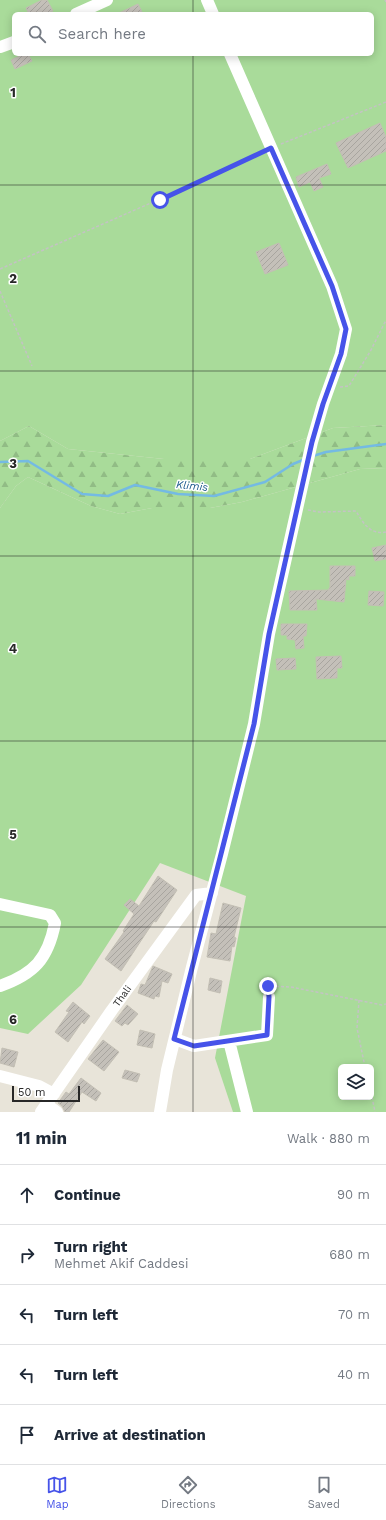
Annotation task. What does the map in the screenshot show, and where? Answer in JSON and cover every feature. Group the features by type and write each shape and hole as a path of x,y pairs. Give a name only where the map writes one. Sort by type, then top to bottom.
{"street":[{"path":"80,12 107,0"},
{"path":"207,0 212,12"},
{"path":"0,47 12,43"},
{"path":"160,1112 174,1039 254,724 269,634 312,442 323,404 341,354 346,329 332,286 231,56"},
{"name":"Thali","path":"47,1104 112,1010 196,895 212,893"},
{"path":"0,904 50,915 55,923 52,939 46,952 33,969 18,979 0,986"},
{"path":"174,1039 194,1046 267,1035 269,997"},
{"path":"229,1041 247,1112"},
{"path":"0,1076 39,1086 47,1104 56,1112"}],"path":[{"path":"0,269 160,200 271,148 386,102"},
{"path":"0,291 32,366"},
{"path":"330,385 341,388 348,386 371,350 386,320"},
{"path":"298,508 319,512 356,511 365,526 378,533 386,532"},
{"path":"269,997 268,986 291,987 382,1005 386,1004"},
{"path":"359,1000 357,1028 364,1064"},
{"path":"373,1100 375,1112"}],"green space":[{"path":"0,0 386,0 386,425 333,428 250,459 164,459 68,449 29,426 0,441"},
{"path":"386,425 386,468 360,469 242,502 210,508 152,508 120,514 91,506 28,477 16,486 0,508 0,441 29,426 68,449 164,459 250,459 333,428"},
{"path":"386,468 386,1112 233,1112 215,1058 246,896 160,863 81,985 28,1034 0,1028 0,508 16,486 28,477 91,506 120,514 152,508 210,508 242,502 360,469"}],"building":[{"path":"42,0 47,0 53,11 28,12 26,8"},
{"path":"138,4 142,12 121,12"},
{"path":"20,56 29,56 32,61 15,69 11,60"},
{"path":"380,123 386,137 386,151 348,168 336,143"},
{"path":"327,164 331,174 319,178 323,187 314,191 310,182 299,187 296,177"},
{"path":"279,243 288,265 265,274 256,252"},
{"path":"386,545 386,559 375,561 372,548"},
{"path":"330,566 355,566 355,576 349,576 349,580 346,579 344,602 316,599 317,610 290,610 289,591 329,590"},
{"path":"369,591 384,592 383,606 368,605"},
{"path":"281,624 307,624 306,636 303,636 304,648 296,649 295,640 287,639 287,635 281,635"},
{"path":"341,656 342,668 337,668 337,678 317,679 316,657"},
{"path":"295,658 296,669 277,670 276,659"},
{"path":"158,876 177,890 156,922 154,921 121,971 105,959 124,932 123,931 134,914 124,905 130,899 139,906"},
{"path":"223,903 241,908 234,937 236,938 234,947 232,946 230,961 207,957 211,933 216,934"},
{"path":"153,966 172,974 168,983 162,981 159,997 155,996 154,999 138,993 141,984 145,985"},
{"path":"210,978 222,981 220,993 208,990"},
{"path":"73,1002 90,1016 84,1024 82,1022 68,1042 55,1032 69,1012 66,1011"},
{"path":"127,1005 138,1014 128,1025 125,1023 122,1026 115,1021"},
{"path":"140,1030 155,1034 152,1048 137,1045"},
{"path":"103,1040 119,1052 104,1071 88,1059"},
{"path":"2,1048 18,1052 14,1067 0,1063"},
{"path":"125,1070 140,1074 137,1082 122,1078"},
{"path":"81,1078 101,1093 96,1101 82,1092 69,1112 65,1112 62,1106 58,1103 66,1092 69,1094"}],"waterway":[{"name":"Klimis","path":"313,456 326,452 386,444"},
{"name":"Klimis","path":"0,462 28,461 82,494 108,496 135,485 178,494 214,496 265,482 293,464 303,460"}],"route":[{"path":"160,200 271,148 332,286 346,329 341,354 323,404 312,442 269,634 254,724 174,1039 194,1046 267,1035 269,997 268,986"}]}
